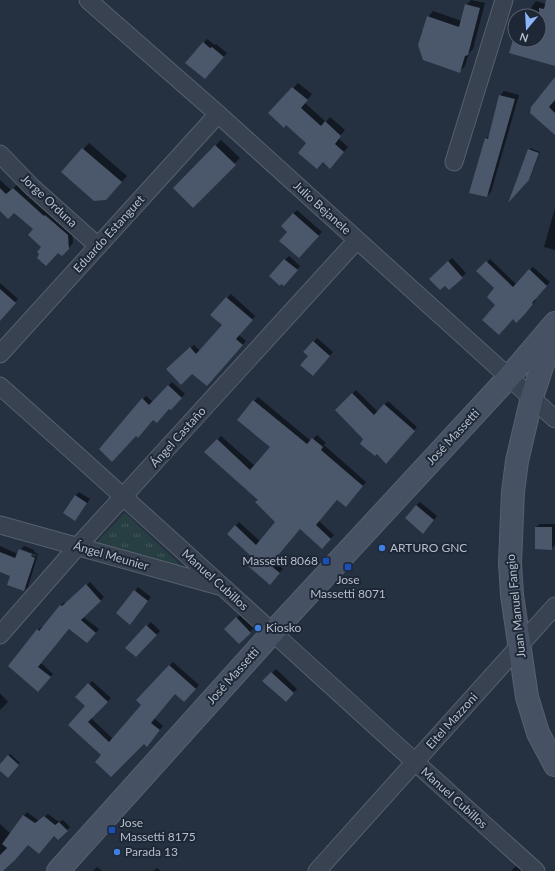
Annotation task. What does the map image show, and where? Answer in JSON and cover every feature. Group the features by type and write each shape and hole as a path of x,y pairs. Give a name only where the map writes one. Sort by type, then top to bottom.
{"main road":[{"path":"509,377 555,323"},
{"name":"Juan Manuel Fangio","path":"555,328 532,397 517,461 510,536 512,595 527,697 538,733 555,765"},
{"name":"José Massetti","path":"58,871 273,632 509,377"}],"street":[{"name":"Julio Bejanele","path":"88,0 218,114 555,418"},
{"path":"454,162 504,0"},
{"name":"Eduardo Estanguet","path":"0,354 218,114"},
{"name":"Jorge Orduna","path":"0,154 32,186 98,246"},
{"name":"Ángel Castaño","path":"0,635 78,546 357,240"},
{"name":"Manuel Cubillos","path":"0,386 124,496 414,762 536,871"},
{"name":"Ángel Meunier","path":"0,525 223,587"},
{"name":"Eitel Mazzoni","path":"317,871 555,606"}],"green space":[{"path":"125,513 191,575 94,545"}],"building":[{"path":"546,0 555,0 555,66 509,53 511,48 547,48 547,8 544,8"},
{"path":"465,4 480,8 468,55 465,56 460,73 423,60 418,45 427,16 459,27"},
{"path":"203,42 224,57 205,79 185,63"},
{"path":"555,77 555,100 549,107 555,113 555,135 530,113 531,107"},
{"path":"292,87 308,100 301,108 321,126 325,121 341,136 335,144 344,152 330,169 323,162 317,169 298,153 306,143 286,125 284,128 268,113"},
{"path":"499,95 515,99 487,197 469,193 485,138 488,139"},
{"path":"215,145 236,165 193,208 173,188"},
{"path":"82,148 122,182 106,200 94,201 61,172"},
{"path":"528,149 539,153 529,180 508,203"},
{"path":"0,188 6,194 13,188 68,235 69,249 62,256 58,253 46,266 37,258 39,254 37,252 41,247 28,235 33,229 14,213 8,219 0,211"},
{"path":"293,213 319,236 299,258 279,241 287,232 281,226"},
{"path":"284,259 298,270 284,286 281,284 280,286 269,276"},
{"path":"448,261 463,278 449,290 445,286 440,290 429,279"},
{"path":"486,261 513,287 529,269 547,286 532,303 533,304 525,314 516,323 513,319 499,335 482,320 495,305 487,297 494,288 476,271"},
{"path":"0,289 16,303 0,321"},
{"path":"226,297 253,320 236,339 243,345 207,386 192,374 181,385 166,369 190,347 196,354 222,325 210,315"},
{"path":"313,341 330,356 313,376 300,365 308,356 303,352"},
{"path":"168,385 182,398 171,410 169,409 157,423 153,420 138,438 136,436 112,462 99,449 142,398 149,405"},
{"path":"352,393 374,415 384,404 415,431 386,464 377,454 375,456 360,444 363,439 335,410"},
{"path":"253,400 307,444 312,438 323,447 321,450 363,486 346,507 337,500 316,525 331,539 322,549 300,529 270,565 280,573 270,585 248,566 254,559 227,534 235,525 256,545 275,522 255,502 258,500 204,452 217,439 250,470 270,447 237,420"},
{"path":"75,495 87,503 75,521 63,513"},
{"path":"416,505 434,520 423,534 405,518"},
{"path":"535,527 552,527 552,550 535,549"},
{"path":"19,549 32,554 31,556 35,558 24,591 7,585 10,576 0,572 0,552 15,558"},
{"path":"86,584 101,601 81,620 96,633 87,643 69,629 38,667 51,677 38,692 8,666 37,629 39,631 60,605 62,606"},
{"path":"134,590 148,601 130,625 116,613"},
{"path":"236,617 251,633 239,644 224,629"},
{"path":"146,625 157,635 136,657 125,648"},
{"path":"169,665 196,689 184,702 175,694 151,723 160,730 147,747 144,744 111,777 95,762 101,755 68,725 85,706 75,697 88,683 108,702 88,722 109,742 141,705 136,700"},
{"path":"271,672 294,693 286,702 262,681"},
{"path":"8,755 19,765 8,778 0,771 0,764"},
{"path":"23,815 35,823 44,816 55,825 59,822 68,831 58,840 54,836 39,854 28,845 15,860 3,871 0,871 0,855 7,848 2,844"}],"place":[{"name":"ARTURO GNC","path":"382,548"},
{"name":"Massetti 8068","path":"326,561"},
{"name":"Jose Massetti 8071","path":"348,567"},
{"name":"Kiosko","path":"258,628"},
{"name":"Jose Massetti 8175","path":"112,830"},
{"name":"Parada 13","path":"117,852"}]}
